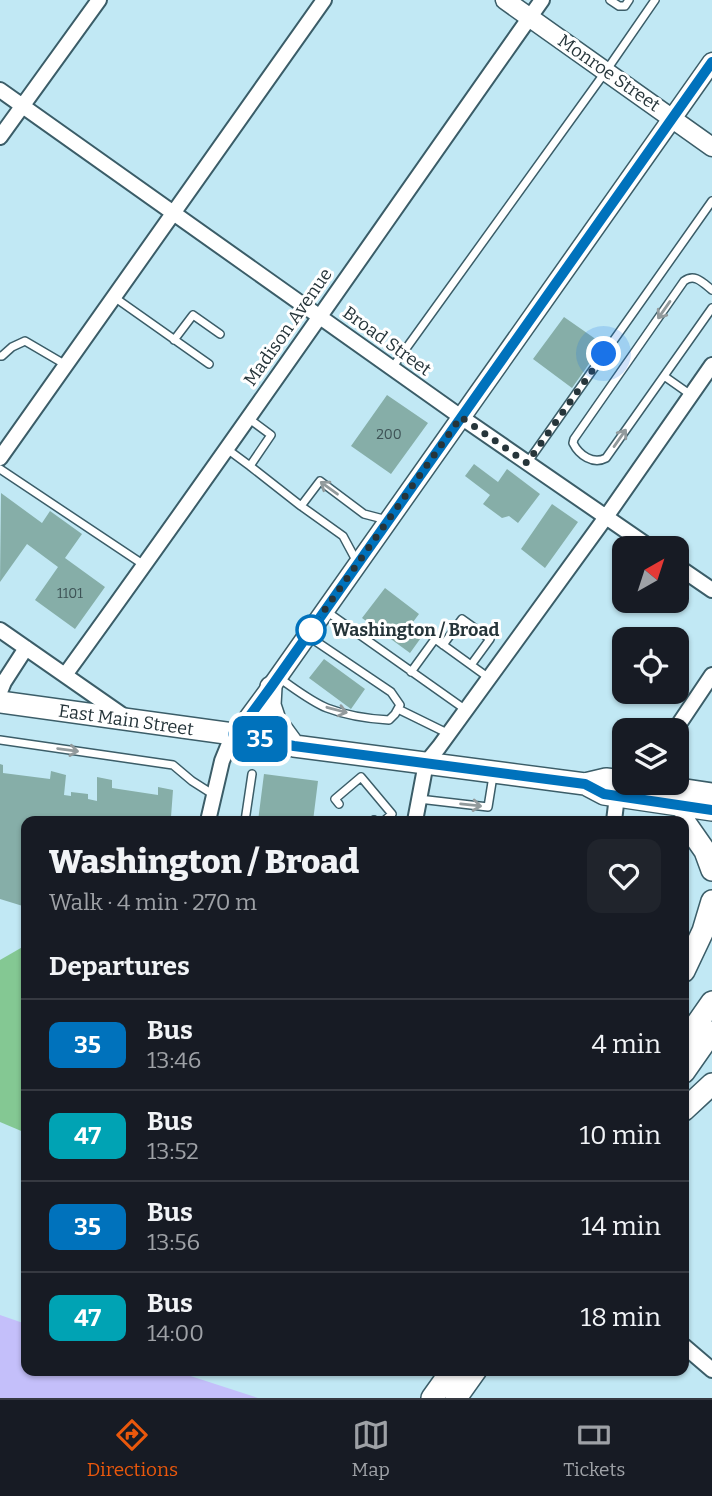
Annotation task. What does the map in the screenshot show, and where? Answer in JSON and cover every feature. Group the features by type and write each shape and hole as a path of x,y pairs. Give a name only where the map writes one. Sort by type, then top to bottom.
{"main road":[{"path":"274,682 270,705 272,713 294,746"},
{"name":"East Main Street","path":"0,702 233,734 294,746 585,784 604,794 612,791"},
{"name":"East Main Street","path":"689,791 712,794"},
{"name":"East Main Street","path":"648,795 662,803 712,810"},
{"path":"662,803 678,816"},
{"path":"689,828 705,850 712,870"},
{"path":"689,960 703,931 712,901"},
{"path":"689,1035 712,1002"},
{"path":"689,1065 712,1031"},
{"path":"689,1105 712,1084"},
{"path":"432,1398 448,1376"},
{"path":"456,1398 472,1376"}],"street":[{"path":"0,137 99,0"},
{"path":"0,458 324,0"},
{"name":"Monroe Street","path":"505,0 712,147"},
{"name":"Madison Avenue","path":"65,675 542,0"},
{"path":"209,816 222,761 233,734 246,721 325,611 712,62"},
{"name":"Broad Street","path":"0,90 634,536"},
{"path":"416,816 426,763 606,517 712,365"},
{"path":"690,575 712,590"},
{"path":"0,630 129,719"},
{"path":"0,692 26,648"},
{"path":"683,718 712,675"},
{"path":"616,816 626,795"},
{"path":"689,1350 712,1370"}],"lane":[{"path":"610,0 619,6 625,6 629,0"},
{"path":"392,368 654,0"},
{"path":"527,463 712,201"},
{"path":"712,290 696,278 691,277 684,281 574,439 577,451 599,462 606,458 712,308"},
{"path":"114,297 209,364"},
{"path":"174,340 193,315 220,334"},
{"path":"0,356 25,341 66,365"},
{"path":"664,376 691,395"},
{"path":"248,418 271,435 250,466"},
{"path":"227,449 343,536 358,564"},
{"path":"0,469 144,565"},
{"path":"301,506 320,481 364,514 388,520"},
{"path":"325,611 466,710"},
{"path":"443,645 462,619 481,632 489,639 471,665"},
{"path":"274,682 329,708 373,719 389,720 398,709 400,705 391,692 307,635"},
{"path":"411,672 435,639 489,678"},
{"path":"398,709 449,734"},
{"path":"0,740 173,765 215,795"},
{"path":"339,804 335,799 350,791 361,777 363,755"},
{"path":"419,799 488,807 494,772"},
{"path":"247,816 252,774"},
{"path":"361,777 392,814 390,816"}],"green space":[{"path":"21,948 21,1131 0,1122 0,960"}],"shaded area":[{"path":"0,1315 21,1322 21,1376 190,1376 258,1398 0,1398"}],"building":[{"path":"564,317 607,347 599,357 596,354 572,388 533,359"},
{"path":"387,395 428,423 391,474 351,446"},
{"path":"474,464 498,482 507,469 540,494 518,523 509,516 502,518 483,504 490,495 465,476"},
{"path":"1,493 42,523 50,511 82,534 65,558 105,587 75,629 35,600 58,567 27,544 0,582"},
{"path":"552,504 578,522 545,568 521,549"},
{"path":"385,588 419,614 410,626 423,635 410,653 362,618"},
{"path":"324,659 365,689 351,709 309,678"},
{"path":"0,764 3,765 3,773 50,779 51,771 66,775 64,795 71,796 71,792 88,794 88,799 97,801 97,777 112,780 112,788 158,795 158,787 173,790 171,816 21,816 21,905 0,899"},
{"path":"264,774 318,781 314,816 259,816"}],"bus line":[{"name":"35","path":"712,62 271,687 233,734 294,746 585,784 604,794 712,810"}],"place":[{"name":"Washington / Broad","path":"311,630"}],"route":[{"path":"311,630 307,635 461,417 527,463 604,354"}]}
